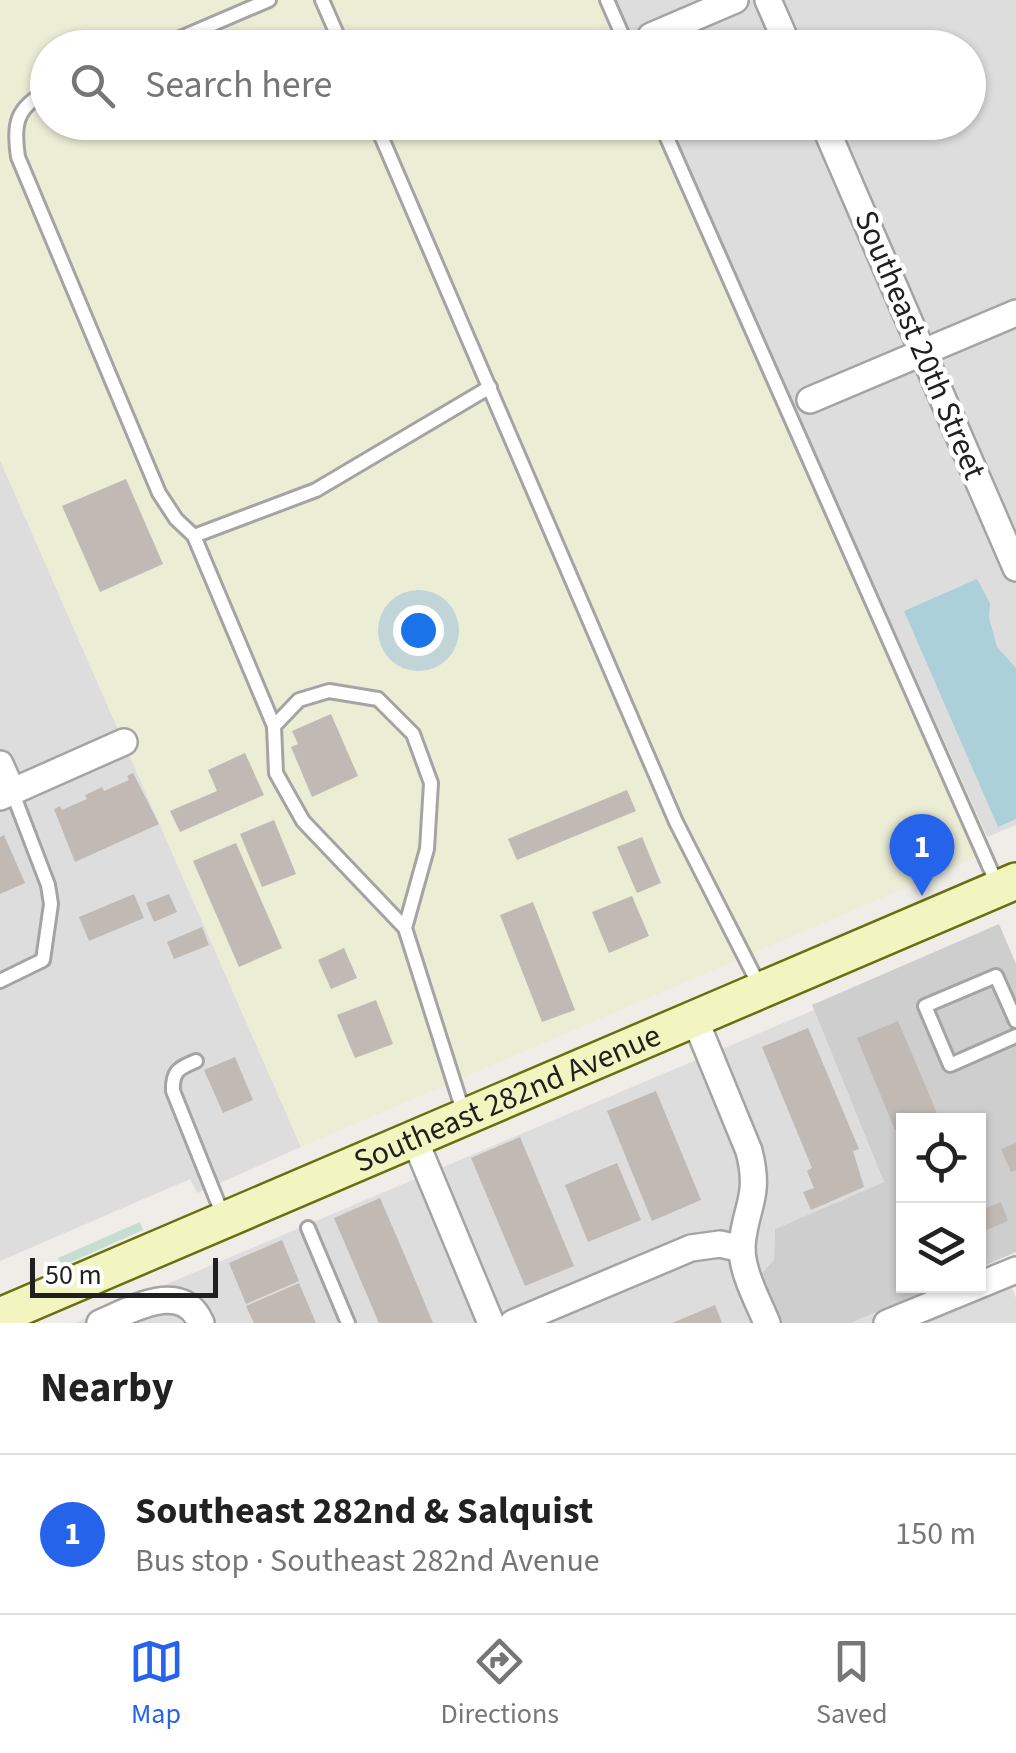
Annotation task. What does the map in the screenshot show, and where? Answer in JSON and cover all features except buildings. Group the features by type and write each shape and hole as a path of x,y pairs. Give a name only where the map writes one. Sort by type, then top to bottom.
{"main road":[{"name":"Southeast 282nd Avenue","path":"0,1316 1007,885"}],"street":[{"path":"666,30 735,0"},
{"path":"768,0 781,30"},
{"name":"Southeast 20th Street","path":"830,140 1016,568"},
{"path":"810,400 1016,313"},
{"path":"0,764 6,794 124,742"},
{"path":"694,1018 755,1174 755,1193 742,1249 752,1288 767,1323"},
{"path":"414,1138 492,1323"},
{"path":"513,1323 691,1248 720,1244 742,1249"},
{"path":"886,1323 1016,1270"},
{"path":"100,1323 146,1304 171,1299 196,1312 201,1323"}],"lane":[{"path":"199,30 268,0"},
{"path":"322,0 335,30"},
{"path":"607,0 630,30"},
{"path":"30,104 20,112 14,132 18,156 159,493 176,519 194,536 274,726 276,773 303,821 405,928 464,1116"},
{"path":"383,140 676,822 761,989"},
{"path":"668,140 1007,885"},
{"path":"194,536 316,490 490,387"},
{"path":"274,726 299,700 329,691 378,700 413,734 431,783 427,849 405,928"},
{"path":"0,981 43,960 51,904 48,884 6,794"},
{"path":"1016,1020 996,976 925,1006 950,1065 1016,1036"},
{"path":"196,1062 178,1068 172,1077 173,1090 225,1220"},
{"path":"308,1228 348,1323"}],"shaded area":[{"path":"613,0 1016,0 1016,825 987,837 676,140 986,140 986,30 626,30"},
{"path":"0,460 301,1147 197,1193 190,1179 0,1261"},
{"path":"999,924 1016,964 1016,1252 986,1265 986,1113 896,1113 896,1293 922,1293 851,1323 780,1323 760,1275 774,1260 775,1229 884,1182 812,1005"},
{"path":"814,1010 884,1182 775,1229 774,1260 760,1275 780,1323 75,1323"},
{"path":"1000,1260 1016,1298 1016,1323 851,1323 923,1293 986,1293 986,1266"}],"green space":[{"path":"0,0 613,0 626,30 30,30 30,140 676,140 993,850 301,1147 0,460"},
{"path":"140,1222 143,1230 62,1266 58,1258"}],"water":[{"path":"977,579 990,603 989,618 997,647 1016,668 1016,819 998,827 904,611"}],"place":[{"name":"Southeast 282nd & Salquist","path":"922,896"}]}
